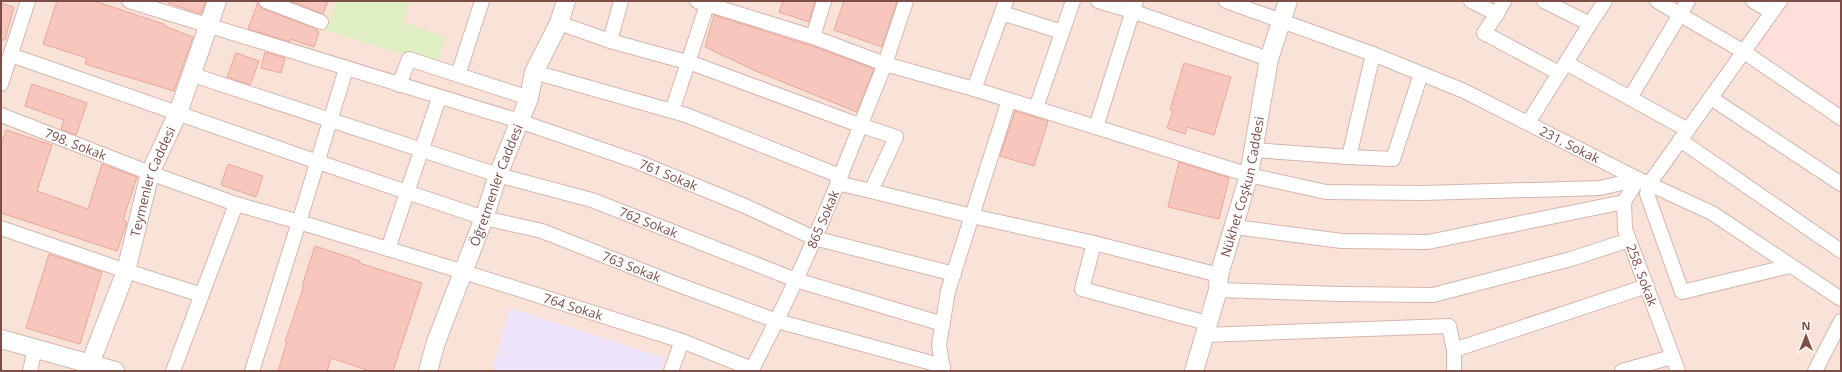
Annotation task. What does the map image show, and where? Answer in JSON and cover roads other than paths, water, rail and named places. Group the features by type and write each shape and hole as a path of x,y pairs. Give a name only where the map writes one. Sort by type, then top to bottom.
{"street":[{"path":"1,84 28,1"},
{"name":"761 Sokak","path":"129,1 439,98 519,121 638,162 745,206 814,238 954,274"},
{"name":"Teymenler Caddesi","path":"90,364 126,271 150,173 178,113 190,74 217,1"},
{"path":"266,1 321,22"},
{"path":"458,75 482,1"},
{"name":"Öğretmenler Caddesi","path":"428,371 436,342 464,272 498,176 529,98 534,72 559,23 566,1"},
{"path":"610,41 621,1"},
{"path":"813,37 824,1"},
{"name":"865 Sokak","path":"752,370 777,321 814,238 885,64 906,1"},
{"path":"1036,108 1073,1"},
{"path":"1098,1 1134,6 1269,59"},
{"name":"231. Sokak","path":"1226,1 1283,20 1373,54 1464,91 1643,181 1712,213 1841,299"},
{"name":"Nükhet Coşkun Caddesi","path":"1194,371 1249,174 1269,59 1288,1"},
{"path":"1471,1 1497,14"},
{"path":"1504,1 1484,33 1630,98 1684,135 1841,251"},
{"path":"1544,1 1590,24"},
{"path":"1528,123 1605,1"},
{"path":"1657,1 1744,52 1841,118"},
{"path":"1630,98 1688,1"},
{"path":"1753,1 1772,12"},
{"path":"1234,227 1342,241 1428,242 1624,202 1684,135 1780,1"},
{"path":"672,111 688,62 701,2 740,7 813,37 885,64 974,89 1249,174 1326,192 1422,193 1600,188 1643,181"},
{"path":"1096,127 1134,6"},
{"path":"974,89 1004,7 1062,32"},
{"path":"559,23 610,41 688,62 859,125 896,137 871,191"},
{"path":"1349,157 1373,54"},
{"name":"763 Sokak","path":"11,55 317,162 484,218 542,231 671,282 777,321 943,368"},
{"path":"398,85 409,59 529,98"},
{"path":"252,371 346,69"},
{"path":"534,72 686,115 838,180 871,191 972,216 1094,243 1218,283 1340,294 1433,295 1571,259 1629,240"},
{"name":"762 Sokak","path":"190,74 498,176 592,200 796,280 943,324"},
{"path":"1254,150 1394,159 1421,74"},
{"path":"388,249 439,98"},
{"path":"1711,98 1841,184"},
{"path":"943,368 939,344 948,290 1010,100"},
{"name":"798. Sokak","path":"1,115 150,173 236,204 299,222"},
{"path":"1643,181 1682,292 1790,266"},
{"name":"258. Sokak","path":"1624,202 1625,229 1678,371"},
{"path":"173,371 236,204"},
{"name":"764 Sokak","path":"299,222 464,272 682,341"},
{"path":"1,228 126,271 202,295"},
{"path":"1094,243 1082,289 1206,329 1449,326 1454,350 1454,371"},
{"path":"1454,350 1646,286"},
{"path":"1815,371 1841,321"},
{"path":"1,339 115,371"},
{"path":"671,371 682,341 752,370"},
{"path":"30,371 35,348"},
{"path":"1622,371 1672,357"}]}
